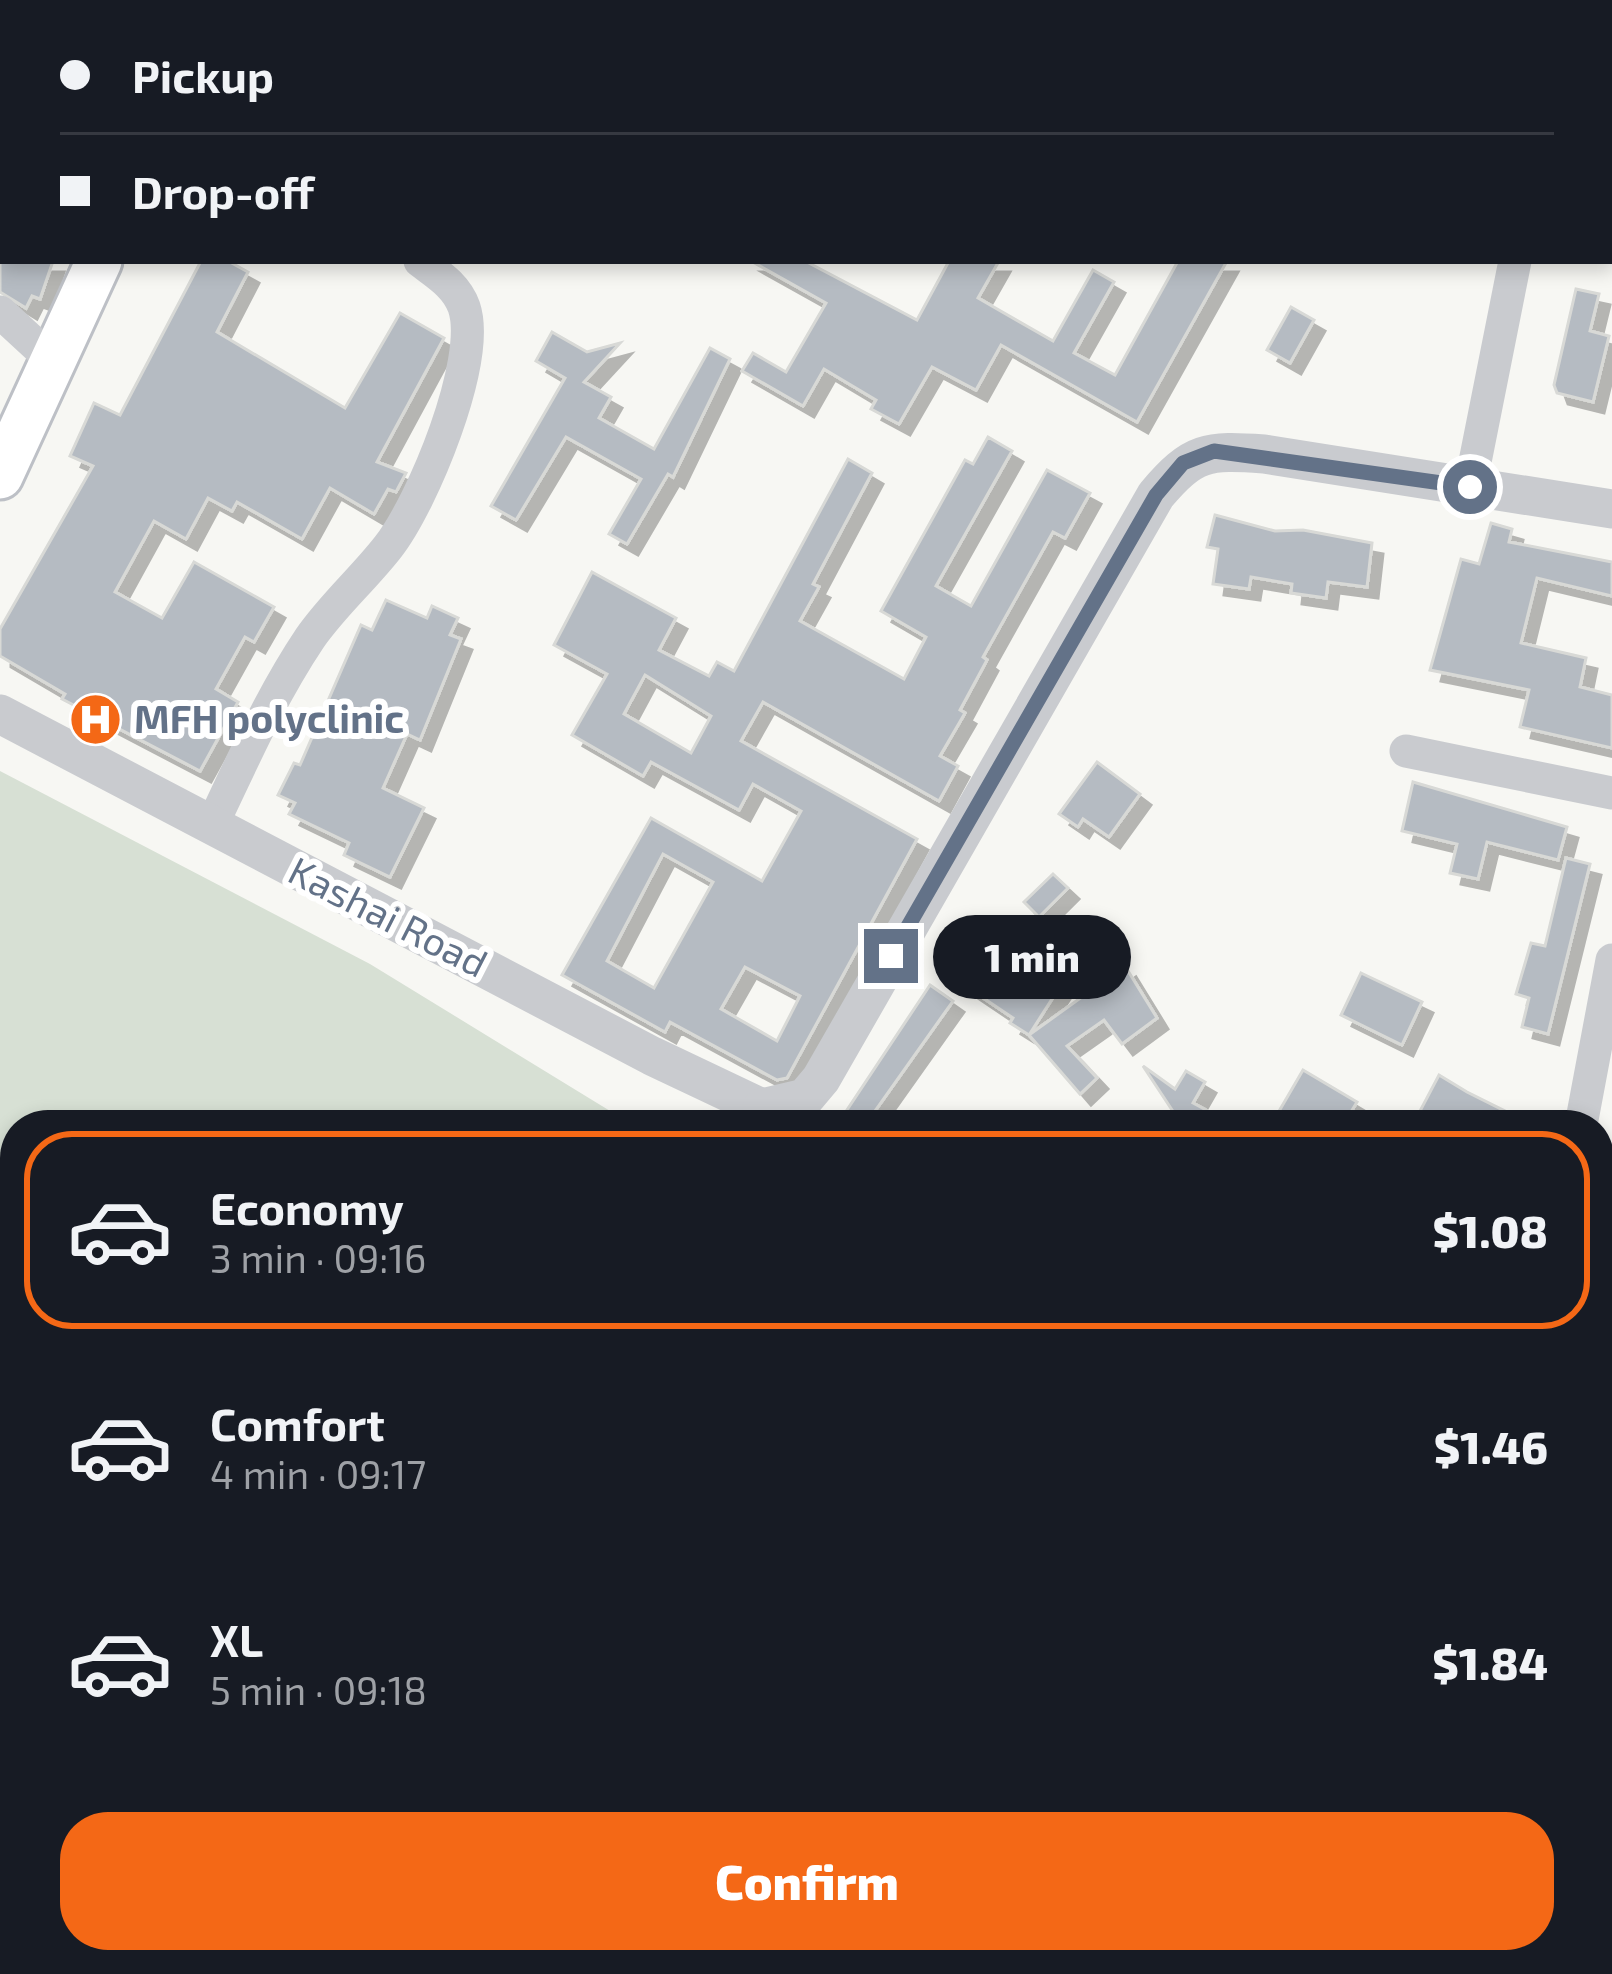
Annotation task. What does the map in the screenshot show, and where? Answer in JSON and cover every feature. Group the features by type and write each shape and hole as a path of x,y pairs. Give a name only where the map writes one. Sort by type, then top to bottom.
{"main road":[{"path":"0,476 98,264"}],"street":[{"path":"212,825 298,658 329,612 388,547 414,507 433,457 469,334 463,304 449,282 424,264"},
{"path":"1470,487 1514,264"},
{"path":"0,312 51,359"},
{"path":"778,1110 805,1098 821,1079 1156,495 1183,463 1214,451 1264,454 1612,508"},
{"name":"Kashai Road","path":"0,714 754,1110"},
{"path":"1406,751 1612,793"},
{"path":"1584,1110 1612,960"}],"shaded area":[{"path":"0,771 370,964 608,1110 0,1110"}],"building":[{"path":"0,264 52,264 40,299 32,296 26,308 0,292"},
{"path":"199,264 233,264 248,272 217,332 345,408 400,313 444,338 377,462 406,473 396,492 388,489 374,514 330,488 302,539 237,502 232,511 208,498 186,539 154,521 115,592 162,618 194,562 274,607 254,642 245,637 216,689 238,702 200,771 62,699 65,694 0,656 0,629 93,466 70,456 94,403 120,415"},
{"path":"756,264 811,264 917,320 947,264 997,264 978,298 1053,341 1093,270 1114,282 1074,353 1115,375 1176,264 1225,264 1137,422 1001,345 976,390 932,367 899,424 871,409 876,400 824,369 803,406 742,371 753,353 786,372 826,303"},
{"path":"1576,289 1599,294 1590,331 1609,336 1593,402 1557,393 1554,385"},
{"path":"1291,307 1314,320 1290,363 1267,350"},
{"path":"552,332 587,352 620,343 584,382 611,397 599,418 654,449 710,348 730,359 673,477 668,474 627,544 609,534 641,479 566,437 516,520 491,506 565,378 536,361"},
{"path":"988,437 1012,451 936,586 971,606 1047,470 1090,493 1065,538 1053,532 983,657 987,660 960,710 965,713 940,756 958,766 939,801 763,702 741,741 917,839 787,1078 777,1080 670,1022 665,1032 562,975 651,818 762,881 801,811 753,784 739,810 651,762 643,776 572,735 607,674 554,645 592,572 676,618 659,650 709,676 717,662 734,671 848,459 872,473 813,584 819,587 800,621 904,679 926,637 881,611 965,460 973,464","holes":["645,675 711,716 691,753 624,714","663,854 713,882 654,988 607,961","745,967 800,996 777,1041 721,1009"]},
{"path":"1215,515 1275,531 1303,530 1372,543 1367,587 1328,582 1326,598 1291,593 1292,584 1251,577 1249,589 1213,584 1218,549 1207,547"},
{"path":"1491,523 1512,529 1509,542 1612,562 1612,596 1537,578 1521,643 1586,658 1580,687 1612,695 1612,748 1520,727 1529,690 1430,670 1461,559 1479,564"},
{"path":"386,600 427,618 432,606 458,618 450,635 461,639 420,740 407,734 383,788 424,808 390,877 344,855 349,843 289,814 295,803 278,795 294,763 300,765 361,625 372,630"},
{"path":"1097,762 1140,794 1109,837 1083,819 1078,827 1059,814"},
{"path":"1413,782 1567,827 1558,860 1487,842 1478,879 1450,873 1457,844 1402,831"},
{"path":"1566,858 1590,864 1548,1034 1522,1027 1529,998 1516,994 1531,943 1545,946"},
{"path":"1053,874 1068,888 1039,917 1024,902"},
{"path":"984,939 1059,988 1029,1035 1010,1023 1013,1018 961,983"},
{"path":"1125,966 1157,1018 1122,1044 1104,1020 1067,1046 1097,1078 1080,1094 1029,1035"},
{"path":"1361,973 1422,1002 1402,1045 1341,1015"},
{"path":"930,985 953,1001 876,1110 847,1110"},
{"path":"1143,1066 1175,1089 1186,1071 1205,1082 1193,1103 1206,1110 1172,1110"},
{"path":"1303,1070 1357,1102 1352,1110 1280,1110"},
{"path":"1439,1075 1503,1110 1421,1110"}],"place":[{"name":"MFH polyclinic","path":"95,719"}],"route":[{"path":"891,956 1156,495 1183,463 1214,451 1264,454 1470,487"}]}
